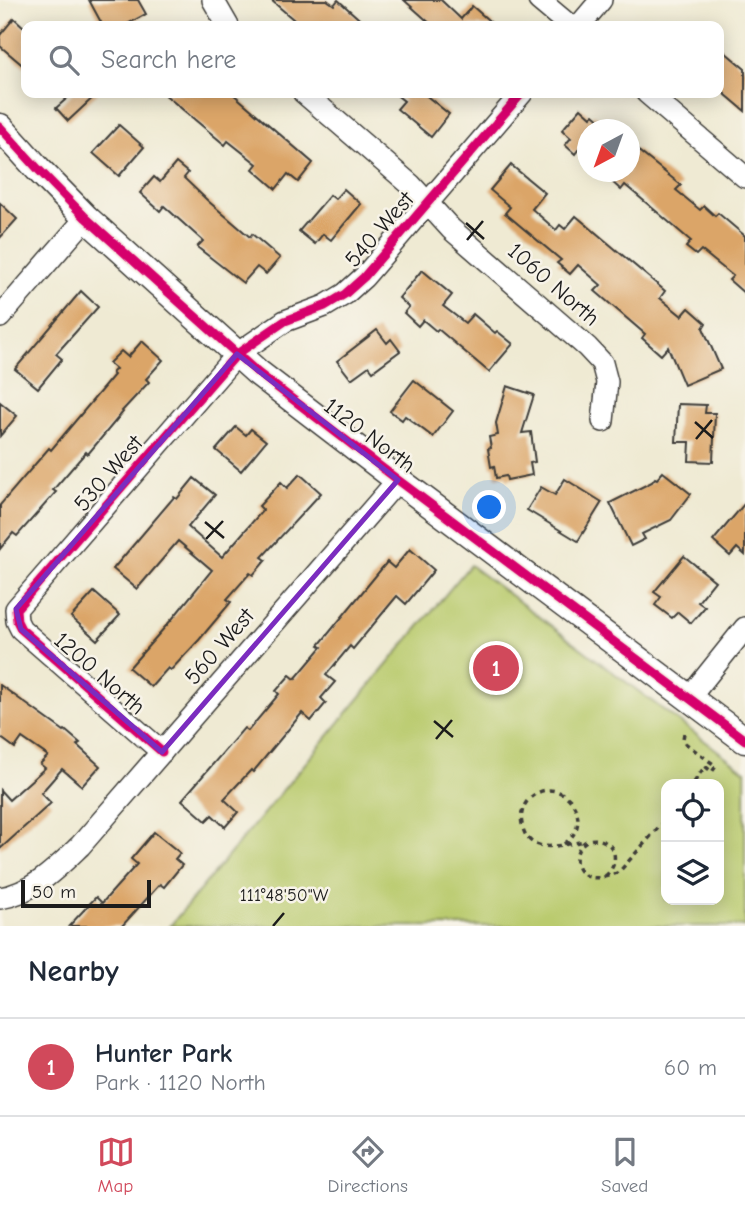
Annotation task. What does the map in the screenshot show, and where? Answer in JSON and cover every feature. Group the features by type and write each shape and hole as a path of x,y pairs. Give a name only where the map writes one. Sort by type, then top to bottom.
{"street":[{"path":"213,0 225,21"},
{"path":"539,0 564,21"},
{"path":"583,21 601,0"},
{"name":"1060 North","path":"310,98 411,185 451,229 602,363 607,382 603,421"},
{"name":"540 West","path":"237,354 285,321 325,306 345,294 364,277 518,98"},
{"path":"653,98 745,177"},
{"name":"1120 North","path":"0,127 86,218 280,391 745,740"},
{"path":"0,317 86,218"},
{"name":"530 West","path":"17,621 16,609 237,354"},
{"name":"560 West","path":"0,898 33,886 53,872 80,846 398,480"},
{"name":"1200 North","path":"17,621 21,629 40,647 162,752"},
{"path":"689,698 745,628"}],"path":[{"path":"684,733 685,743 716,766 712,772 705,766 696,779"},
{"path":"564,844 570,840 577,828 578,814 575,807 564,794 557,791 536,794 525,804 522,812 521,820 529,839 540,846 555,847 592,839 602,841 611,846 615,856 614,866 605,876"},
{"path":"587,841 576,855 576,863 588,877 600,878 619,872 661,825"}],"highlighted area":[{"path":"237,354 398,480 162,752 21,629 16,609"}],"green space":[{"path":"470,565 745,771 745,926 170,926"}],"building":[{"path":"89,0 138,0 146,14 133,21 100,21"},
{"path":"271,0 327,0 334,5 338,0 361,21 295,21"},
{"path":"404,0 441,0 461,19 472,6 489,21 427,21"},
{"path":"14,18 21,24 21,64 0,46 0,35"},
{"path":"724,51 745,69 745,111 724,93"},
{"path":"67,98 93,98 68,121 56,108"},
{"path":"169,98 238,98 313,163 298,182 288,174 276,189 253,169 257,164 228,141 225,145"},
{"path":"400,98 429,98 449,114 431,137 397,109 404,101"},
{"path":"581,108 591,117 594,114 600,119 577,119 575,154 565,145 571,138 562,130"},
{"path":"119,125 144,147 119,176 93,153"},
{"path":"640,152 681,185 676,190 700,210 704,206 715,216 718,213 745,236 745,294 729,280 733,276 701,250 696,255 686,247 691,241 625,185 621,190 612,182 640,182"},
{"path":"176,163 188,173 184,178 208,201 250,237 252,234 280,258 266,274 257,267 243,283 197,247 203,241 164,206 160,211 140,193 154,177 160,182"},
{"path":"511,165 545,193 532,209 556,230 560,225 565,229 576,216 665,291 660,298 682,316 689,308 706,323 703,328 721,369 684,385 668,347 661,355 642,338 645,334 595,291 601,285 578,265 570,274 557,263 561,260 505,213 510,207 490,190"},
{"path":"344,189 361,204 331,240 323,234 315,244 299,231 330,195 335,199"},
{"path":"0,203 17,219 0,238"},
{"path":"422,270 452,295 443,306 465,323 473,314 513,344 489,372 438,329 436,331 423,320 418,326 404,313 409,307 399,298"},
{"path":"81,291 98,307 56,354 62,359 38,388 15,369"},
{"path":"377,330 387,343 391,339 400,351 373,371 369,366 351,379 337,361"},
{"path":"142,341 163,360 146,379 149,382 88,454 86,452 53,490 56,492 17,536 13,533 0,549 0,505 114,375 112,373 116,369 109,363 121,351 128,357"},
{"path":"414,380 453,411 433,437 405,416 402,420 390,411"},
{"path":"507,386 534,395 522,433 531,432 535,462 530,463 532,475 507,480 506,476 496,478 488,449 491,448 489,437 498,435 496,423"},
{"path":"0,402 17,416 0,436"},
{"path":"678,404 706,405 705,413 715,413 713,462 689,461 690,442 676,442"},
{"path":"236,427 246,435 251,429 266,441 241,471 216,450"},
{"path":"663,472 691,494 671,520 642,534 645,539 631,546 610,503 652,482"},
{"path":"300,474 321,493 262,557 266,560 253,575 250,573 227,599 231,602 199,640 151,687 129,668 212,570 178,541 137,589 113,569 174,497 177,499 194,478 215,495 188,527 222,557 263,510 259,506 281,482 287,488"},
{"path":"565,479 602,502 578,541 527,510 541,487 555,495"},
{"path":"745,503 745,555 737,548 730,556 713,541"},
{"path":"410,549 434,570 406,604 397,596 353,649 350,646 326,675 335,682 321,698 326,703 311,721 302,713 253,772 251,770 224,799 238,812 225,827 212,815 206,821 182,800 244,728 248,731 279,694 276,691 290,675 295,679 322,647 319,645 387,562 394,568"},
{"path":"684,556 715,581 698,602 705,607 691,623 678,612 672,618 655,605 661,597 654,592"},
{"path":"94,592 120,615 97,640 71,617"},
{"path":"0,685 65,730 100,766 82,786 62,769 41,793 51,803 0,849 0,790 9,800 45,768 40,764 48,756 22,738 15,748 0,737"},
{"path":"154,832 180,853 175,859 182,865 164,887 160,884 122,926 69,926 96,897 102,903 137,864 131,859"}],"cycle path":[{"path":"162,752 21,629 16,609 237,354 285,321 325,306 345,294 364,277 518,98"},
{"path":"0,127 86,218 257,372 745,740"}],"place":[{"name":"Hunter Park","path":"496,668"}]}
